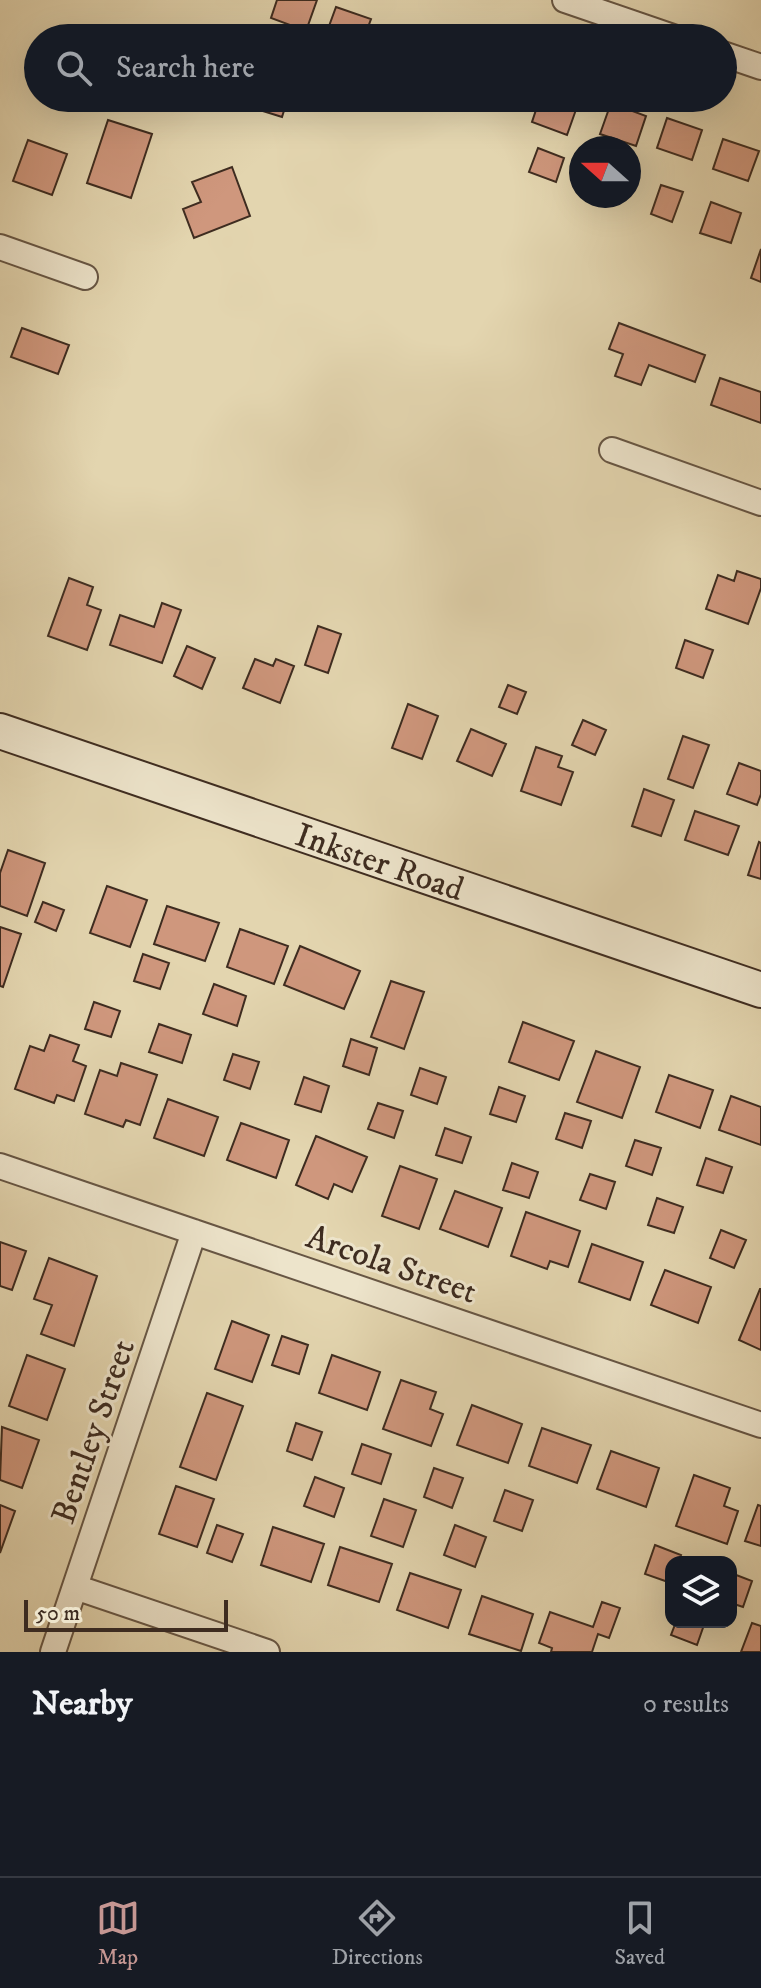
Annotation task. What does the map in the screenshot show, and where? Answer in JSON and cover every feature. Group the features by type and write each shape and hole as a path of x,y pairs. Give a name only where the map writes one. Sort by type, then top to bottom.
{"main road":[{"name":"Inkster Road","path":"0,731 761,990"}],"street":[{"path":"565,0 635,24"},
{"path":"737,59 761,67"},
{"path":"0,247 85,277"},
{"path":"612,450 761,503"},
{"name":"Arcola Street","path":"0,1166 761,1425"},
{"name":"Bentley Street","path":"53,1652 194,1232"},
{"path":"75,1587 267,1652"}],"building":[{"path":"277,0 317,0 308,24 287,24 271,18"},
{"path":"336,7 371,19 369,24 330,24"},
{"path":"266,112 284,112 282,117"},
{"path":"535,112 575,112 567,135 532,122"},
{"path":"608,112 635,112 646,116 639,136 600,134"},
{"path":"667,118 702,130 692,160 657,148"},
{"path":"108,120 152,134 131,198 87,183"},
{"path":"723,139 759,151 748,181 713,169"},
{"path":"28,140 67,154 52,195 13,181"},
{"path":"538,148 564,158 556,182 529,172"},
{"path":"232,167 250,216 194,238 183,209 201,202 192,182"},
{"path":"661,185 683,192 672,222 651,214"},
{"path":"711,202 741,213 731,243 700,233"},
{"path":"761,249 761,282 751,278"},
{"path":"619,323 705,355 695,382 649,365 641,385 615,376 623,354 609,349"},
{"path":"22,328 69,345 58,374 11,357"},
{"path":"720,378 761,392 761,423 711,405"},
{"path":"737,571 761,579 761,588 748,624 706,609 718,575 734,581"},
{"path":"69,578 93,587 87,605 101,610 87,650 48,636"},
{"path":"162,603 181,610 162,663 110,645 120,615 154,627"},
{"path":"318,626 341,634 328,673 305,665"},
{"path":"685,640 713,650 703,678 676,668"},
{"path":"187,646 215,658 202,689 174,676"},
{"path":"255,659 273,666 276,659 294,666 280,703 243,688"},
{"path":"508,685 526,692 517,714 499,707"},
{"path":"408,704 438,716 422,759 392,748"},
{"path":"583,720 606,730 595,755 572,745"},
{"path":"471,729 506,744 492,776 457,761"},
{"path":"683,736 709,745 693,788 668,779"},
{"path":"536,747 562,756 558,767 573,772 561,805 521,791"},
{"path":"739,763 761,771 761,794 757,805 727,794"},
{"path":"644,789 674,800 661,836 632,826"},
{"path":"695,811 739,826 728,855 685,840"},
{"path":"761,843 761,879 748,875"},
{"path":"8,850 45,863 27,916 0,906 0,873"},
{"path":"107,886 147,900 130,947 90,933"},
{"path":"43,902 64,910 56,931 35,922"},
{"path":"167,906 219,923 205,961 154,944"},
{"path":"0,927 21,934 3,987 0,986"},
{"path":"240,929 288,946 274,984 227,967"},
{"path":"300,946 360,971 344,1009 284,985"},
{"path":"143,954 169,963 160,989 134,981"},
{"path":"391,981 424,992 404,1049 371,1037"},
{"path":"214,984 246,996 237,1026 203,1014"},
{"path":"94,1002 120,1011 111,1037 85,1029"},
{"path":"523,1022 574,1041 559,1080 509,1062"},
{"path":"159,1024 191,1035 182,1063 149,1052"},
{"path":"50,1035 79,1045 73,1061 86,1066 74,1101 57,1095 54,1103 15,1089 30,1046 44,1051"},
{"path":"351,1039 377,1048 369,1075 343,1066"},
{"path":"596,1051 640,1067 622,1118 577,1102"},
{"path":"233,1054 259,1062 250,1089 224,1080"},
{"path":"121,1063 157,1075 140,1125 126,1120 123,1127 85,1114 100,1070 117,1076"},
{"path":"420,1068 446,1077 437,1104 411,1095"},
{"path":"669,1075 713,1090 700,1128 656,1112"},
{"path":"304,1077 329,1086 321,1112 295,1104"},
{"path":"499,1087 525,1096 516,1122 490,1114"},
{"path":"731,1096 761,1107 761,1145 719,1130"},
{"path":"168,1099 218,1117 204,1156 154,1138"},
{"path":"378,1103 403,1111 394,1138 368,1129"},
{"path":"565,1113 591,1121 582,1148 556,1139"},
{"path":"241,1123 289,1140 276,1178 227,1160"},
{"path":"445,1128 471,1137 462,1163 436,1155"},
{"path":"316,1136 367,1157 352,1192 334,1184 328,1199 296,1185"},
{"path":"635,1140 661,1148 652,1175 626,1166"},
{"path":"706,1158 732,1167 723,1193 697,1185"},
{"path":"512,1163 538,1172 529,1198 503,1190"},
{"path":"400,1166 437,1179 419,1229 382,1216"},
{"path":"590,1174 615,1182 606,1209 580,1200"},
{"path":"455,1191 502,1208 488,1247 440,1229"},
{"path":"657,1198 683,1207 674,1233 648,1225"},
{"path":"526,1212 580,1231 568,1267 550,1261 547,1269 511,1256"},
{"path":"721,1230 746,1240 734,1268 710,1258"},
{"path":"0,1242 26,1251 12,1290 0,1286"},
{"path":"592,1244 643,1262 630,1300 579,1282"},
{"path":"49,1258 97,1276 74,1346 41,1334 52,1305 34,1299"},
{"path":"665,1270 711,1287 698,1323 651,1305"},
{"path":"761,1289 761,1350 739,1340"},
{"path":"232,1321 269,1335 252,1382 215,1369"},
{"path":"282,1336 308,1345 299,1374 272,1365"},
{"path":"27,1355 65,1369 47,1420 9,1406"},
{"path":"332,1355 380,1372 367,1410 319,1393"},
{"path":"401,1380 436,1392 430,1409 443,1414 431,1446 383,1429"},
{"path":"207,1393 243,1406 216,1480 180,1467"},
{"path":"472,1405 522,1424 508,1463 457,1445"},
{"path":"296,1423 322,1432 312,1460 287,1451"},
{"path":"2,1427 39,1440 22,1488 0,1480"},
{"path":"542,1428 591,1445 577,1483 529,1466"},
{"path":"362,1444 391,1454 381,1484 352,1474"},
{"path":"611,1451 659,1468 646,1507 597,1489"},
{"path":"434,1468 463,1478 452,1508 424,1497"},
{"path":"694,1475 730,1488 724,1506 738,1511 727,1544 676,1526"},
{"path":"315,1477 344,1488 334,1517 304,1506"},
{"path":"176,1486 214,1499 197,1547 159,1534"},
{"path":"505,1490 533,1500 522,1531 494,1521"},
{"path":"384,1499 416,1510 403,1547 371,1536"},
{"path":"0,1505 15,1511 0,1553"},
{"path":"758,1505 761,1506 761,1546 745,1541"},
{"path":"217,1525 243,1534 232,1562 207,1553"},
{"path":"455,1525 486,1537 475,1567 444,1555"},
{"path":"273,1527 324,1544 311,1582 261,1565"},
{"path":"655,1545 681,1555 665,1556 665,1581 645,1574"},
{"path":"340,1547 392,1564 379,1602 328,1585"},
{"path":"410,1573 461,1590 448,1628 397,1610"},
{"path":"737,1575 752,1581 743,1607 737,1605"},
{"path":"482,1596 533,1614 521,1651 469,1634"},
{"path":"602,1602 620,1608 609,1638 598,1634 592,1652 551,1652 552,1648 539,1643 550,1612 593,1627"},
{"path":"752,1623 761,1626 761,1652 741,1652"},
{"path":"674,1628 703,1628 697,1645 671,1635"}]}
